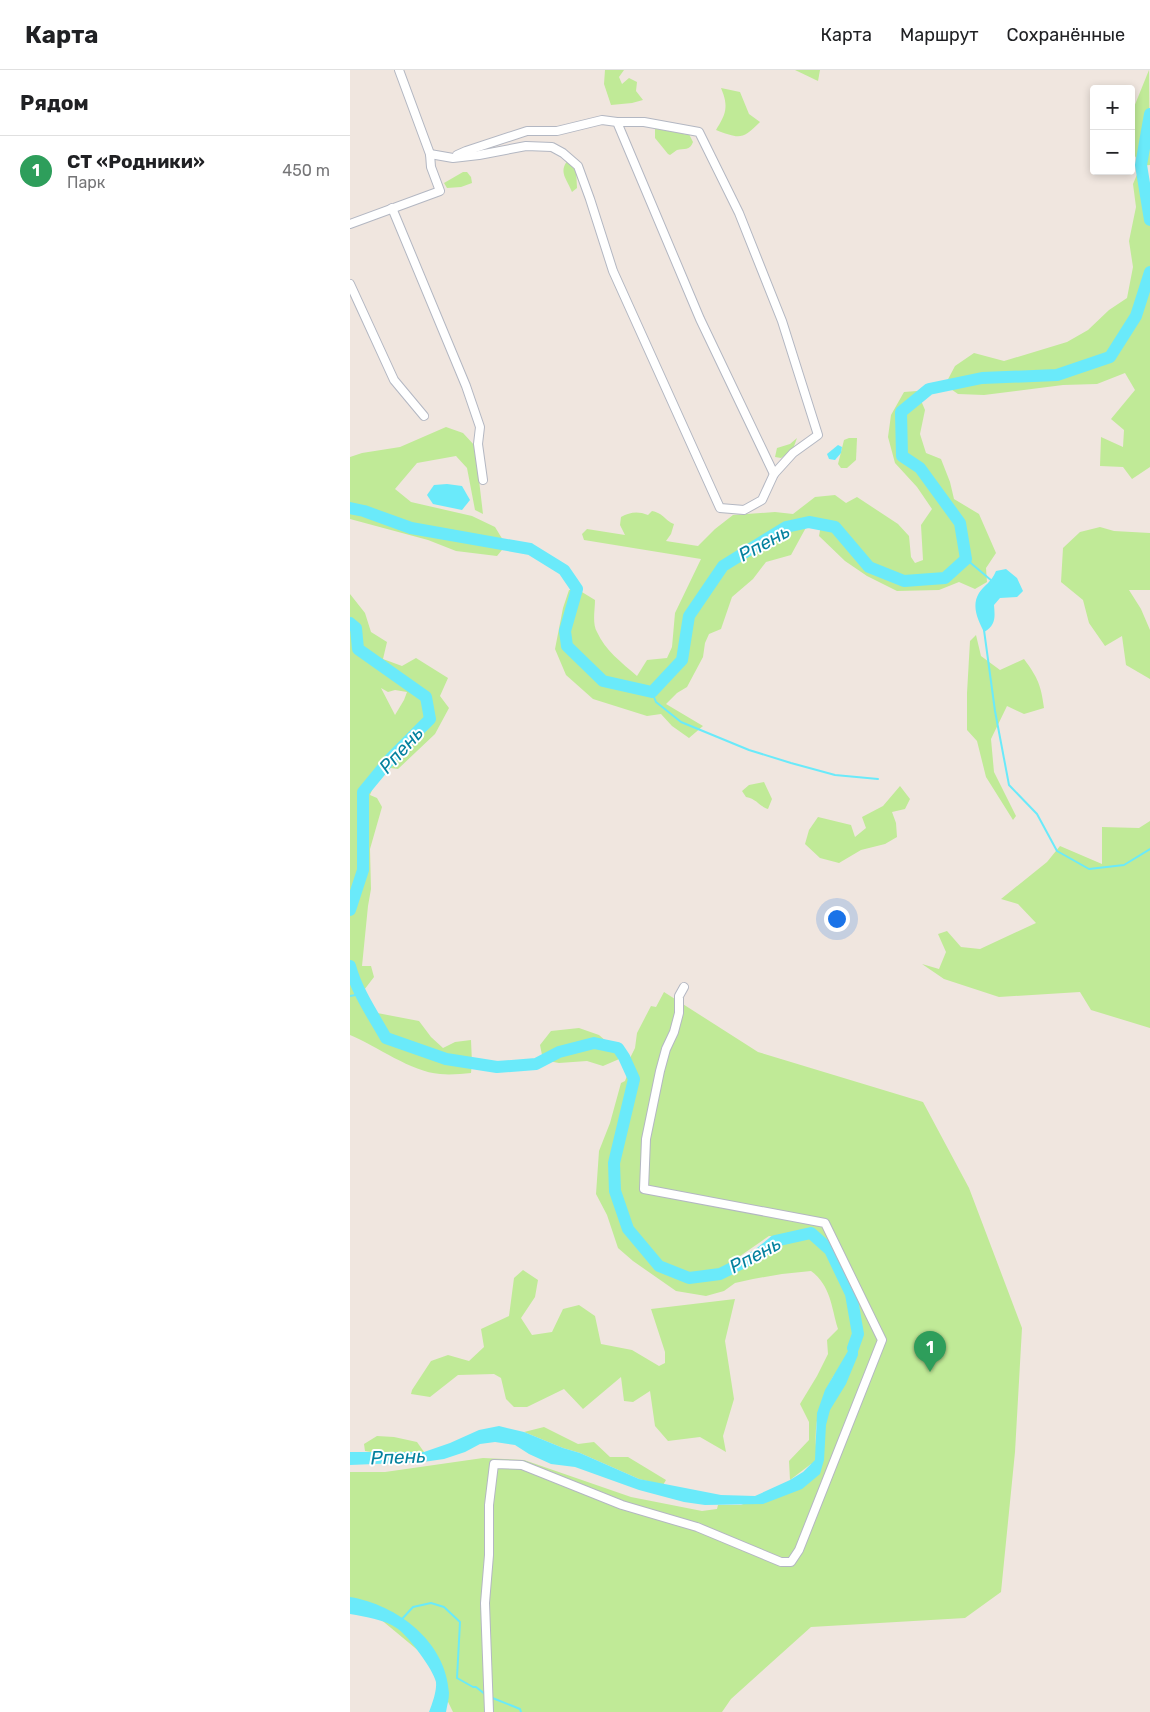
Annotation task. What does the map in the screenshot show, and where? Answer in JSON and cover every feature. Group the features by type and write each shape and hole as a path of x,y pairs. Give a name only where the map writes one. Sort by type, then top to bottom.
{"street":[{"path":"350,224 440,191 430,154 399,70"},
{"path":"430,154 453,158 526,146 552,146 578,166 613,271 720,508 744,510 762,500 774,474 793,453 818,435 782,322 740,213 699,132 644,122 602,120 557,131 527,132 466,151 453,158"},
{"path":"617,122 700,319 774,474"},
{"path":"392,208 466,386 480,427 478,444 483,480"},
{"path":"350,284 394,380 424,416"},
{"path":"489,1712 485,1603 489,1555 489,1505 494,1464 522,1465 622,1505 698,1527 781,1562 791,1562 799,1550 882,1340 825,1223 644,1189 646,1139 660,1071 666,1048 674,1032 679,1013 679,996 684,987"}],"green space":[{"path":"605,70 624,70 619,77 622,84 629,78 637,82 636,91 643,100 611,105 604,84"},
{"path":"795,70 820,70 818,81"},
{"path":"1149,70 1150,165 1141,166 1150,194 1150,467 1132,479 1123,467 1100,466 1101,437 1123,447 1124,430 1111,419 1135,390 1125,373 1097,384 1063,385 984,395 958,394 945,385 955,366 974,353 1004,361 1067,342 1088,330 1109,310 1127,298 1133,267 1129,241 1136,207 1133,184 1141,165 1135,156 1135,105"},
{"path":"721,88 740,92 749,114 760,122 744,135 730,135 716,130 726,105"},
{"path":"658,127 666,131 689,134 693,142 692,145 688,148 677,150 670,155 668,154 655,138 655,129"},
{"path":"568,160 576,168 577,188 572,192 564,172 565,164"},
{"path":"463,172 467,172 471,177 472,183 461,187 447,188 444,183"},
{"path":"917,391 925,410 920,434 926,453 941,459 954,499 979,514 996,553 986,568 987,582 975,589 959,582 939,590 897,591 867,576 845,561 819,536 821,525 809,522 791,555 766,562 753,579 732,597 721,629 709,634 705,643 703,657 687,687 677,693 666,704 703,726 689,738 672,726 661,714 647,716 593,699 566,675 555,649 563,608 569,590 577,589 595,600 595,628 600,639 614,656 637,676 647,660 667,658 672,647 675,613 701,559 584,540 582,534 587,529 625,535 620,525 621,517 628,514 648,515 652,511 656,512 674,524 671,534 666,541 698,546 733,515 775,512 793,514 815,497 835,495 846,503 857,497 898,524 909,536 911,557 915,563 923,560 921,525 932,509 917,487 895,463 888,437 891,415 904,392"},
{"path":"446,427 463,433 475,446 483,514 475,510 467,468 456,456 417,463 395,489 411,502 472,516 495,527 506,545 497,556 456,551 428,540 350,519 350,457 362,453 400,447"},
{"path":"797,438 793,449 781,458 775,457 777,448 790,444"},
{"path":"857,438 856,460 847,468 841,468 838,464 844,440"},
{"path":"1100,527 1114,531 1150,533 1150,590 1129,590 1141,609 1150,630 1150,679 1126,665 1122,636 1105,646 1089,623 1083,600 1061,582 1063,548 1080,532"},
{"path":"350,594 365,613 371,632 387,642 383,659 402,666 416,658 448,678 440,696 449,708 435,734 398,769 384,767 383,762 370,795 377,798 382,807 370,849 371,889 362,966 371,966 374,977 361,994 372,1012 419,1021 431,1037 443,1048 455,1042 471,1040 471,1073 440,1074 418,1069 350,1035","holes":["381,688 388,692 395,690 407,692 395,715"]},
{"path":"976,635 981,656 1000,670 1024,659 1036,677 1042,693 1044,708 1024,714 1007,706 991,739 994,772 1016,816 1013,820 986,777 977,741 967,730 970,641"},
{"path":"764,782 772,799 768,809 753,799 746,797 742,791 749,785"},
{"path":"900,786 910,799 905,809 892,812 896,823 897,837 885,844 861,850 839,863 820,858 805,844 809,830 818,817 851,825 855,837 866,828 862,817 883,806"},
{"path":"1150,821 1150,1028 1091,1010 1080,992 999,997 944,979 922,964 939,969 946,952 938,934 947,931 961,947 980,949 1036,923 1018,904 1001,899 1047,862 1060,846 1102,864 1102,827 1139,828"},
{"path":"664,992 758,1052 923,1102 969,1188 1022,1328 1015,1452 1001,1592 965,1618 811,1627 731,1699 722,1712 453,1712 426,1657 379,1618 350,1609 350,1472 385,1472 483,1458 524,1460 631,1497 702,1511 717,1509 718,1505 741,1505 808,1476 811,1464 790,1480 789,1461 809,1440 809,1422 800,1404 828,1354 827,1340 838,1329 823,1283 811,1271 782,1274 735,1283 724,1291 706,1296 676,1291 633,1261 618,1248 607,1215 596,1194 599,1151 610,1123 621,1083 625,1081 630,1068 629,1060 635,1048 637,1033 651,1006 656,1007","holes":["769,1236 793,1237 775,1241 758,1255 721,1273 717,1272","834,1375 816,1446 819,1409"]},
{"path":"579,1028 599,1035 624,1057 603,1066 587,1061 559,1063 543,1060 540,1045 551,1031"},
{"path":"523,1270 538,1280 535,1297 521,1318 532,1335 552,1332 563,1309 579,1305 595,1316 601,1344 632,1350 659,1366 665,1363 665,1352 651,1309 735,1299 725,1341 734,1399 723,1436 726,1452 700,1437 668,1441 655,1426 650,1391 633,1402 624,1401 621,1377 583,1409 564,1389 527,1407 514,1407 506,1399 501,1378 494,1374 458,1375 430,1397 411,1394 431,1361 448,1355 469,1361 484,1347 481,1329 509,1316 514,1278"},
{"path":"544,1427 578,1444 594,1442 610,1457 628,1457 666,1480 663,1485 639,1479 580,1453 524,1432"},
{"path":"377,1436 394,1437 417,1442 424,1452 377,1453 365,1451 364,1444"}],"water":[{"path":"838,445 842,447 841,453 835,460 829,459 827,454"},
{"path":"434,485 462,486 470,500 462,510 433,504 427,495"},
{"path":"1006,569 1017,578 1023,591 1017,597 1000,598 994,605 993,624 984,632 976,613 977,598 996,571"},
{"path":"858,1334 858,1355 846,1384 830,1410 826,1425 824,1460 820,1474 802,1489 763,1504 705,1505 684,1502 639,1490 575,1467 551,1464 515,1445 495,1442 480,1444 465,1452 444,1459 423,1462 350,1465 350,1452 424,1452 479,1430 499,1426 524,1432 580,1453 639,1479 721,1495 755,1496 790,1480 803,1472 815,1460 817,1413 825,1390"},
{"path":"350,1597 368,1601 401,1617 416,1628 429,1642 439,1657 446,1674 449,1693 446,1712 429,1712 435,1693 436,1682 426,1662 414,1646 403,1633 387,1623 350,1614"}],"waterway":[{"name":"Рпень","path":"1150,114 1141,165 1150,220"},
{"name":"Рпень","path":"350,508 364,511 411,528 530,549 564,570 577,589 565,631 567,646 603,681 652,692 682,660 689,616 723,566 786,527 809,522 835,527 869,567 904,581 945,578 966,559 960,523 920,468 902,456 901,412 929,389 982,378 1057,375 1110,357 1136,316 1150,272"},
{"path":"966,559 992,581"},
{"name":"Рпень","path":"350,623 356,628 358,649 426,697 430,719 391,758 363,792 363,870 350,910"},
{"path":"984,630 995,711 1009,785 1037,814 1057,851 1089,869 1124,865 1150,849"},
{"path":"652,692 656,702 681,722 749,750 835,775 878,779"},
{"name":"Рпень","path":"350,966 361,994 386,1038 446,1059 497,1067 536,1064 559,1052 594,1043 618,1048 634,1079 614,1163 615,1191 628,1229 659,1266 689,1278 720,1274 758,1255 775,1241 811,1233 830,1250 851,1294 858,1334 853,1348"},
{"path":"350,996 361,994"},
{"path":"402,1619 413,1607 431,1603 444,1607 460,1622 457,1678 476,1687 486,1695"},
{"path":"490,1697 520,1709 521,1712"}],"place":[{"name":"СТ «Родники»","path":"930,1372"}]}
